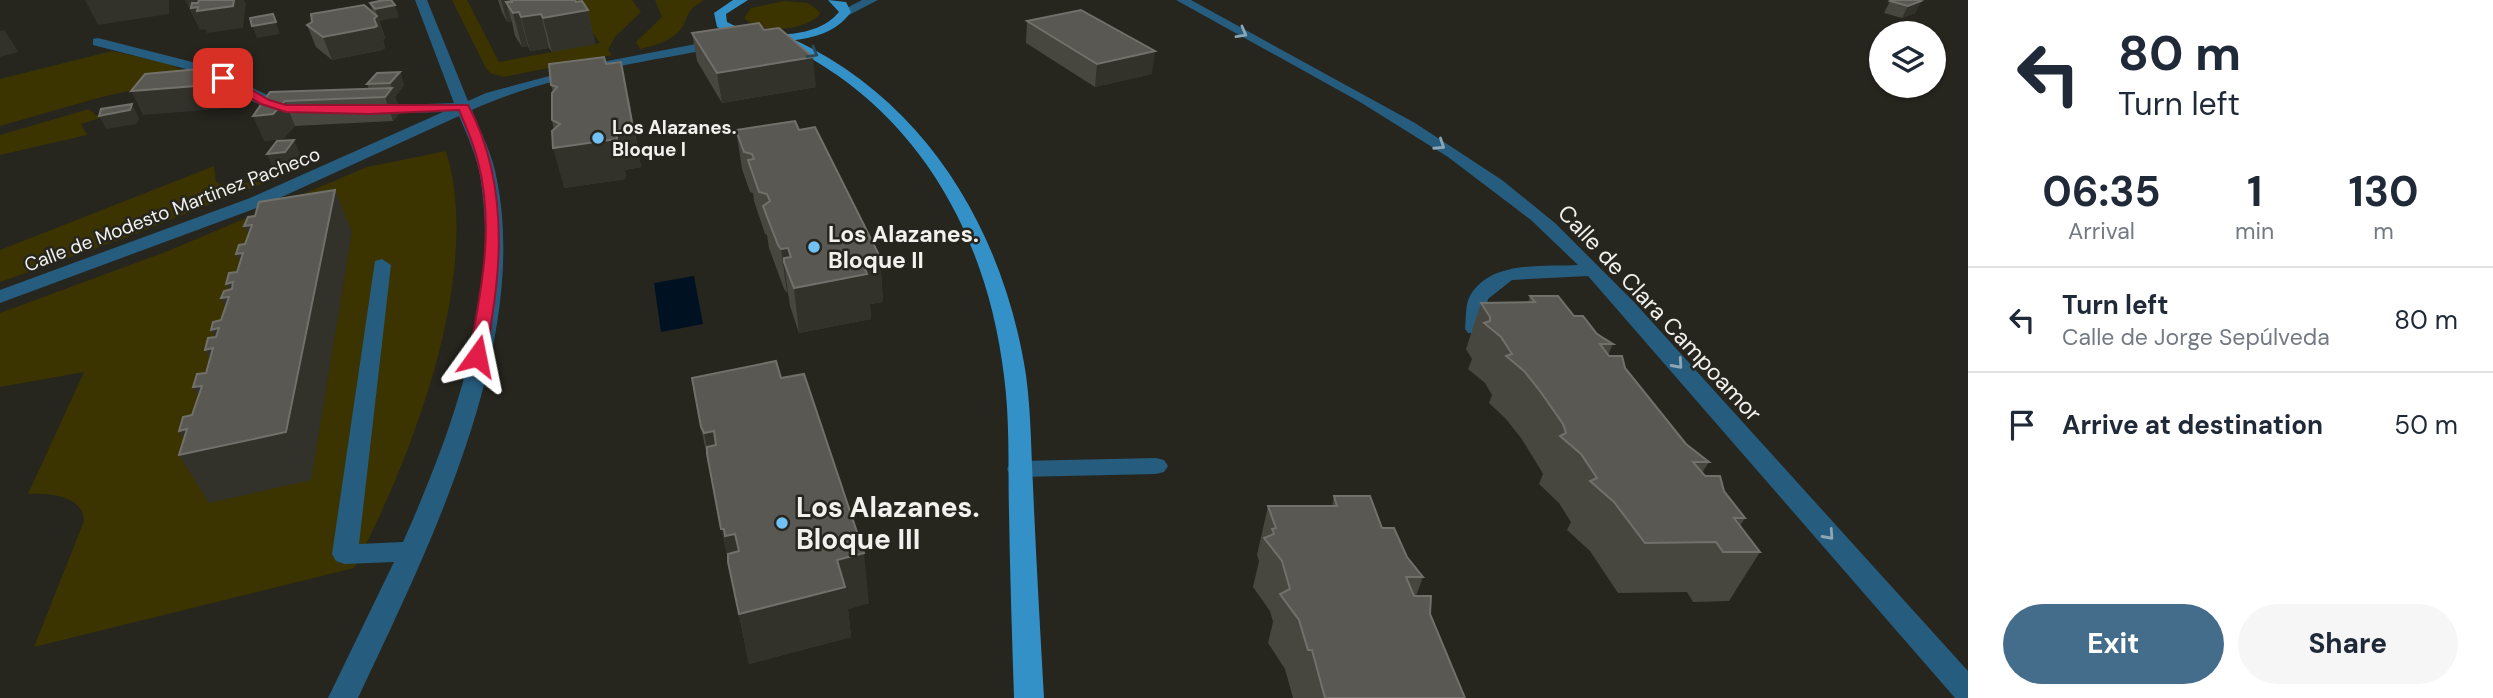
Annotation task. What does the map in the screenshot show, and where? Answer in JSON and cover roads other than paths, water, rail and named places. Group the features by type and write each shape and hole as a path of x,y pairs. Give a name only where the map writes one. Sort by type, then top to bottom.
{"main road":[{"path":"827,41 834,25 845,12 834,0"},
{"path":"737,1 720,13 721,24 736,33 827,41"},
{"path":"769,37 805,48 847,75 897,117 948,180 975,226 999,300 1015,376 1029,698"},
{"path":"827,41 847,75"}],"street":[{"path":"343,698 413,552 461,419 484,332 492,273 489,183 464,107 422,0"},
{"path":"845,12 872,0"},
{"name":"Calle de Clara Campoamor","path":"1182,0 1395,117 1469,164 1536,215 1593,270 1968,692"},
{"path":"675,50 721,24"},
{"path":"675,50 769,37"},
{"path":"98,42 179,61 223,78 265,102 305,110"},
{"name":"Calle de Modesto Martinez Pacheco","path":"0,297 256,202 464,107 557,77 675,50"},
{"path":"356,110 464,107"},
{"path":"382,265 345,554 413,552"},
{"path":"1475,329 1478,298 1494,282 1508,275 1593,270"},
{"path":"1019,469 1156,466"}],"water":[{"path":"694,276 703,324 661,332 654,283"}],"place":[{"name":"Los Alazanes. Bloque I","path":"598,138"},
{"name":"Los Alazanes. Bloque II","path":"814,247"},
{"name":"Los Alazanes. Bloque III","path":"782,523"}]}
